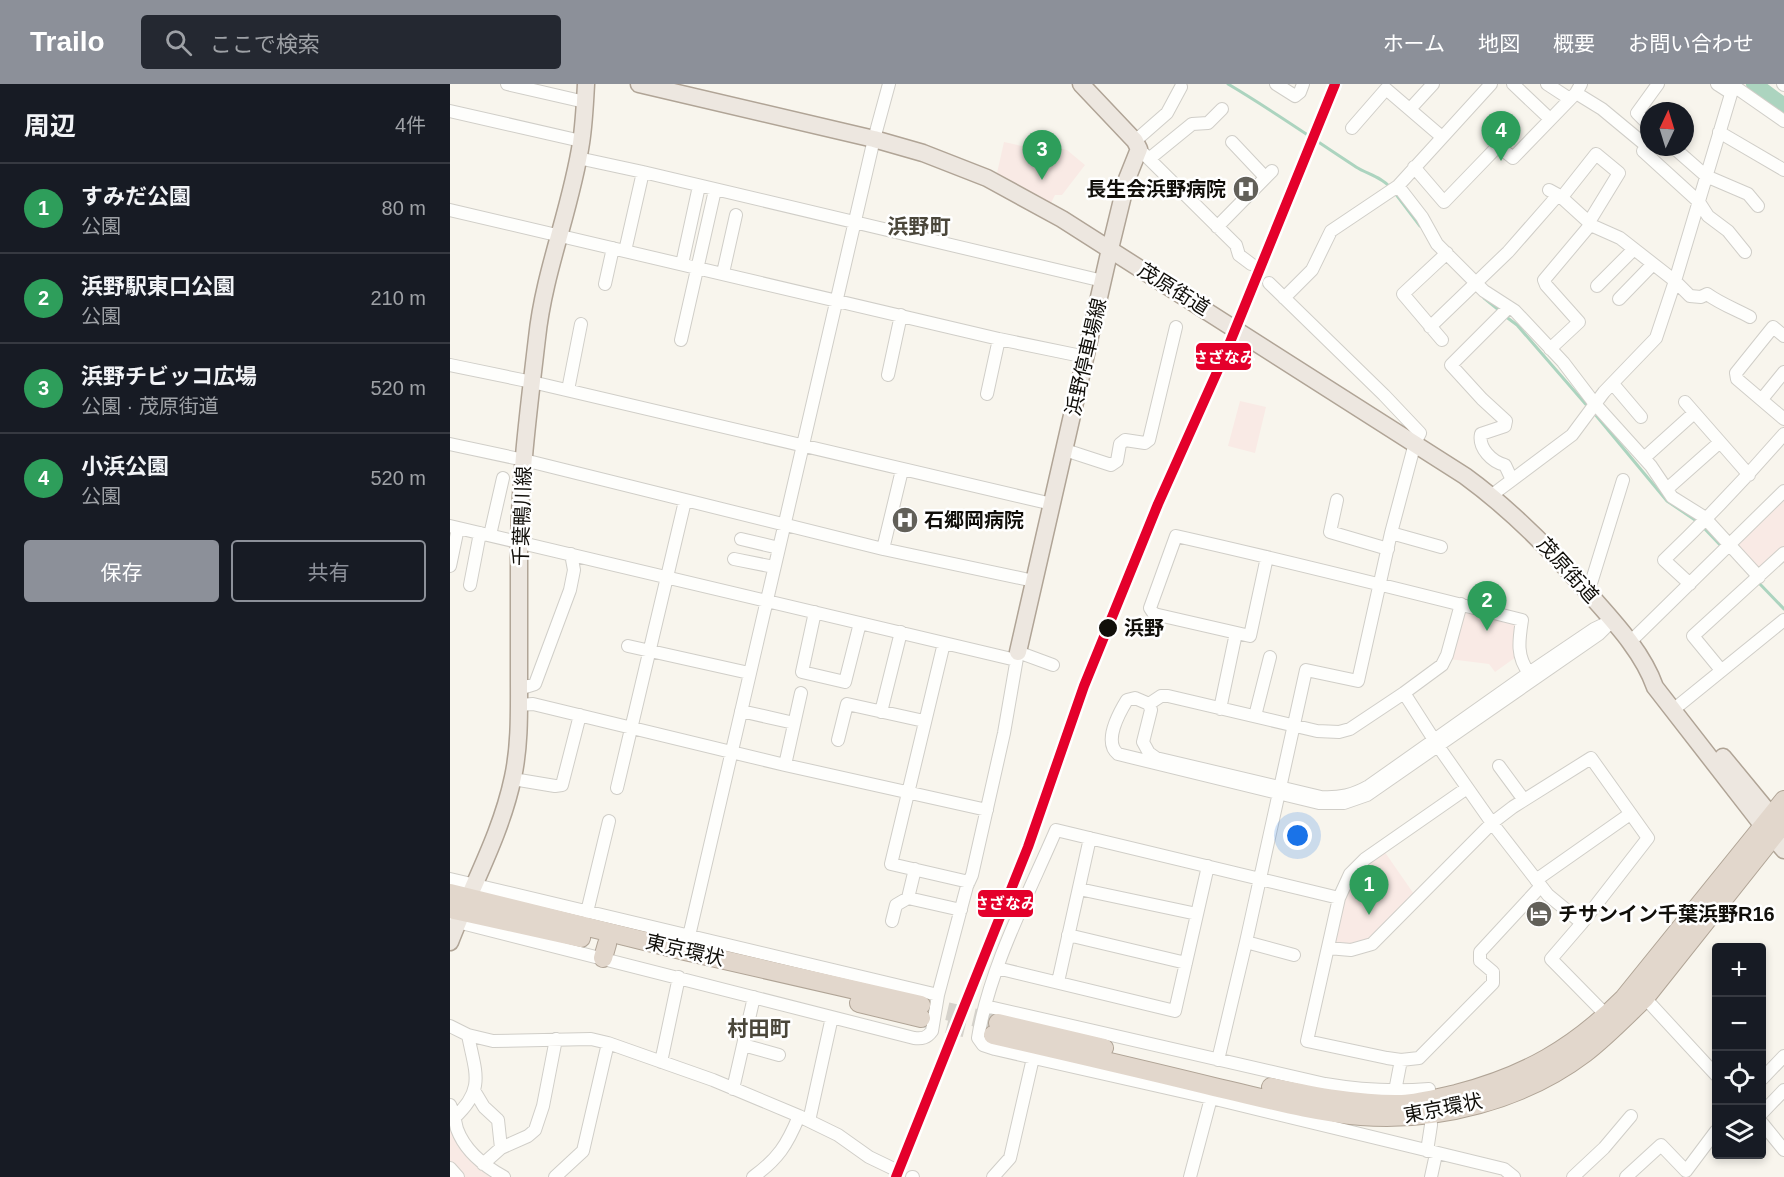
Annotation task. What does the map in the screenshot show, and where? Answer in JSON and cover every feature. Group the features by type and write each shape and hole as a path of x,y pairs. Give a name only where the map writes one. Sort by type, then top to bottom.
{"highway":[{"name":"東京環状","path":"995,1029 1303,1094 1431,1107 1476,1104 1539,1081 1583,1054 1607,1035 1645,998 1778,821"},
{"name":"東京環状","path":"1431,1107 1529,1069 1576,1040 1606,1016 1778,821"},
{"name":"東京環状","path":"459,905 674,948 921,1011 605,951 459,905"}],"main road":[{"name":"千葉鴨川線","path":"450,942 459,905 496,834 513,779 519,697 519,542 532,382 543,299 578,158 586,84"},
{"name":"茂原街道","path":"639,84 680,89 874,139 923,153 987,178 1062,219 1415,443 1492,495 1544,543 1613,620 1649,670 1662,679 1677,707 1778,821"},
{"path":"1081,84 1141,150"},
{"name":"浜野停車場線","path":"1017,656 1127,179 1141,150"}],"street":[{"path":"507,84 585,102"},
{"path":"689,936 874,139 889,84"},
{"path":"1276,84 1295,96 1304,84"},
{"path":"1410,109 1432,84"},
{"path":"1284,298 1312,270 1331,231 1398,186 1487,88 1472,84"},
{"path":"1513,84 1550,119"},
{"path":"1547,84 1576,92 1602,109 1640,141"},
{"path":"1645,102 1658,84"},
{"path":"1717,84 1732,87 1784,121"},
{"path":"1141,150 1167,113 1181,87"},
{"path":"1492,495 1572,435 1594,404 1656,338 1732,87"},
{"path":"1352,128 1386,89 1442,137"},
{"path":"1414,167 1444,202 1498,146 1513,158 1576,92"},
{"path":"1141,150 1192,124 1208,123 1222,109"},
{"path":"450,111 581,141"},
{"path":"1719,132 1784,170"},
{"path":"1217,227 1268,174 1232,142"},
{"path":"1141,150 1236,245 1239,255 1251,264"},
{"path":"1430,327 1508,252 1556,194 1596,154 1619,173 1590,223 1544,280 1579,322 1550,349"},
{"path":"1648,156 1699,202 1708,216 1728,231 1745,252"},
{"path":"1683,156 1706,176 1748,194 1758,206"},
{"path":"578,158 1103,281"},
{"path":"605,284 619,249 643,172"},
{"path":"682,264 699,186"},
{"path":"1398,186 1422,217 1437,244 1484,291 1515,311 1550,349 1594,404 1644,458 1672,497 1706,519 1759,577"},
{"path":"681,340 716,190"},
{"path":"1556,194 1590,223 1620,238 1675,281 1690,296 1701,297 1707,294 1722,305 1728,305 1750,317"},
{"path":"450,210 838,299 999,339 1086,357"},
{"path":"723,273 736,215"},
{"path":"1597,286 1634,249"},
{"path":"1442,340 1403,294 1447,253"},
{"path":"1619,299 1653,264"},
{"path":"1218,1060 1306,670 1358,681 1391,534 1415,443 1419,437 1418,429 1269,284"},
{"path":"1509,308 1450,364 1506,421 1505,426 1481,434 1480,439 1484,451 1498,464 1505,465 1512,480"},
{"path":"888,375 901,315"},
{"path":"568,390 581,324"},
{"path":"1065,450 1111,465 1117,461 1120,444 1125,440 1145,443 1149,440 1176,327"},
{"path":"1784,336 1773,327 1736,373 1737,379 1784,419"},
{"path":"987,394 999,339"},
{"path":"450,365 568,390 1052,504"},
{"path":"1762,399 1784,372"},
{"path":"1613,384 1641,417"},
{"path":"1685,402 1749,475"},
{"path":"1644,458 1694,413"},
{"path":"1690,584 1664,560 1749,475 1784,434"},
{"path":"1667,489 1720,442"},
{"path":"450,444 524,460 883,549 1034,581"},
{"path":"883,549 902,470"},
{"path":"470,585 503,478"},
{"path":"1588,592 1623,480"},
{"path":"1630,642 1784,491"},
{"path":"1337,500 1330,532 1388,549"},
{"path":"617,788 685,501"},
{"path":"450,566 454,527 944,643 1053,665"},
{"path":"1391,534 1441,547"},
{"path":"1267,557 1250,636 1154,614 1150,608 1176,536 1267,557 1461,604 1522,620 1518,645 1520,658 1528,673"},
{"path":"741,539 779,548"},
{"path":"1721,670 1693,636 1784,553"},
{"path":"571,554 574,570 570,590 535,684 519,697 533,704 784,765 987,810"},
{"path":"734,559 774,567"},
{"path":"1149,704 1161,696 1317,731 1339,732 1359,724 1442,665 1461,604"},
{"path":"815,612 802,672 845,682 860,623"},
{"path":"1436,743 1528,673 1594,629 1613,620"},
{"path":"1149,704 1131,698 1123,706 1111,738 1112,746 1118,754 1278,791 1321,797 1343,797 1353,794 1436,743 1599,634 1613,620"},
{"path":"1677,707 1784,620"},
{"path":"881,712 901,632"},
{"path":"1220,709 1236,633"},
{"path":"944,643 891,864 969,882"},
{"path":"628,646 749,673"},
{"path":"605,951 679,977 754,997 914,1038 923,1039 929,1036 972,875 1004,733 1017,656"},
{"path":"1255,716 1270,657"},
{"path":"784,765 801,693"},
{"path":"1404,693 1467,788 1538,883 1548,895 1582,923"},
{"path":"838,740 847,704 924,721"},
{"path":"1126,756 1138,752 1143,742 1150,710 1149,704"},
{"path":"741,711 794,723"},
{"path":"513,779 555,786 562,785 580,715"},
{"path":"1143,742 1149,753 1156,758 1278,791"},
{"path":"1328,948 1351,950 1372,944 1492,823 1591,758 1647,838 1582,923 1551,959 1606,1016"},
{"path":"1499,766 1524,800"},
{"path":"1467,788 1365,859 1350,874 1339,898 1307,1041 1401,1060 1419,1058 1493,983 1493,972 1480,961 1480,952 1538,883 1630,813"},
{"path":"587,912 609,821"},
{"path":"1339,898 1056,831 997,968 978,1038 983,1045 1033,1058 1211,1098 1504,1169 1514,1177"},
{"path":"1058,982 1090,838"},
{"path":"997,968 1175,1011 1208,866"},
{"path":"908,898 915,869"},
{"path":"450,879 459,905 513,894 939,995"},
{"path":"1079,889 1197,914"},
{"path":"892,921 896,905 908,898 961,910"},
{"path":"1068,935 1186,963"},
{"path":"1246,942 1293,955"},
{"path":"660,1062 679,977"},
{"path":"733,1089 754,997"},
{"path":"1645,998 1712,1071"},
{"path":"986,1006 1325,1084 1359,1090 1429,1089 1431,1177"},
{"path":"753,1177 769,1166 804,1119 832,1017"},
{"path":"450,1026 468,1035 493,1041 591,1039 608,1043 733,1089 804,1119 838,1135 891,1172"},
{"path":"454,1118 467,1106 475,1092 476,1081 468,1035"},
{"path":"483,1164 501,1148 528,1136 535,1130 543,1106 556,1039"},
{"path":"555,1177 583,1150 608,1043"},
{"path":"743,1046 779,1055"},
{"path":"1766,1074 1784,1056"},
{"path":"993,1177 1010,1158 1033,1058"},
{"path":"1395,1091 1401,1060"},
{"path":"1766,1108 1784,1090"},
{"path":"475,1092 484,1107 498,1120 501,1148"},
{"path":"1190,1177 1211,1098"},
{"path":"450,1105 465,1144 483,1164 504,1177"},
{"path":"1573,1177 1604,1148 1631,1116"},
{"path":"1766,1129 1784,1150"},
{"path":"1626,1177 1661,1145 1686,1171 1712,1136"},
{"path":"450,1168 458,1177"}],"shaded area":[{"path":"1004,142 1049,152 1050,146 1067,150 1085,165 1062,195 1055,195 1051,203 997,173"},
{"path":"1240,401 1266,407 1255,453 1228,446"},
{"path":"1784,498 1784,547 1758,571 1739,551 1739,543"},
{"path":"1463,608 1519,622 1516,657 1495,672 1489,664 1449,659"},
{"path":"1384,851 1416,897 1380,933 1356,946 1335,943 1345,894 1355,875"},
{"path":"450,1128 466,1155 493,1177 461,1177 450,1165"}],"waterway":[{"path":"1228,84 1391,188"},
{"path":"1754,84 1784,106"},
{"path":"1395,193 1420,226"},
{"path":"1484,298 1500,311"},
{"path":"1505,316 1517,325 1589,408"},
{"path":"1594,413 1667,501 1698,522"},
{"path":"1703,527 1723,548"},
{"path":"1758,582 1784,609"}],"tunnel":[{"path":"921,1005 998,1023"},
{"path":"921,1018 993,1035"}],"transit line":[{"name":"さざなみ","path":"896,1177 1028,847 1084,686 1158,504 1226,352 1335,84"}],"place":[{"name":"小浜公園","path":"1501,161"},
{"name":"浜野チビッコ広場","path":"1042,180"},
{"name":"長生会浜野病院","path":"1246,189"},
{"name":"石郷岡病院","path":"905,520"},
{"name":"浜野","path":"1108,628"},
{"name":"浜野駅東口公園","path":"1487,631"},
{"name":"チサンイン千葉浜野R16","path":"1539,914"},
{"name":"すみだ公園","path":"1369,915"}],"district":[{"name":"浜野町","path":"919,226"},
{"name":"村田町","path":"759,1028"}]}
